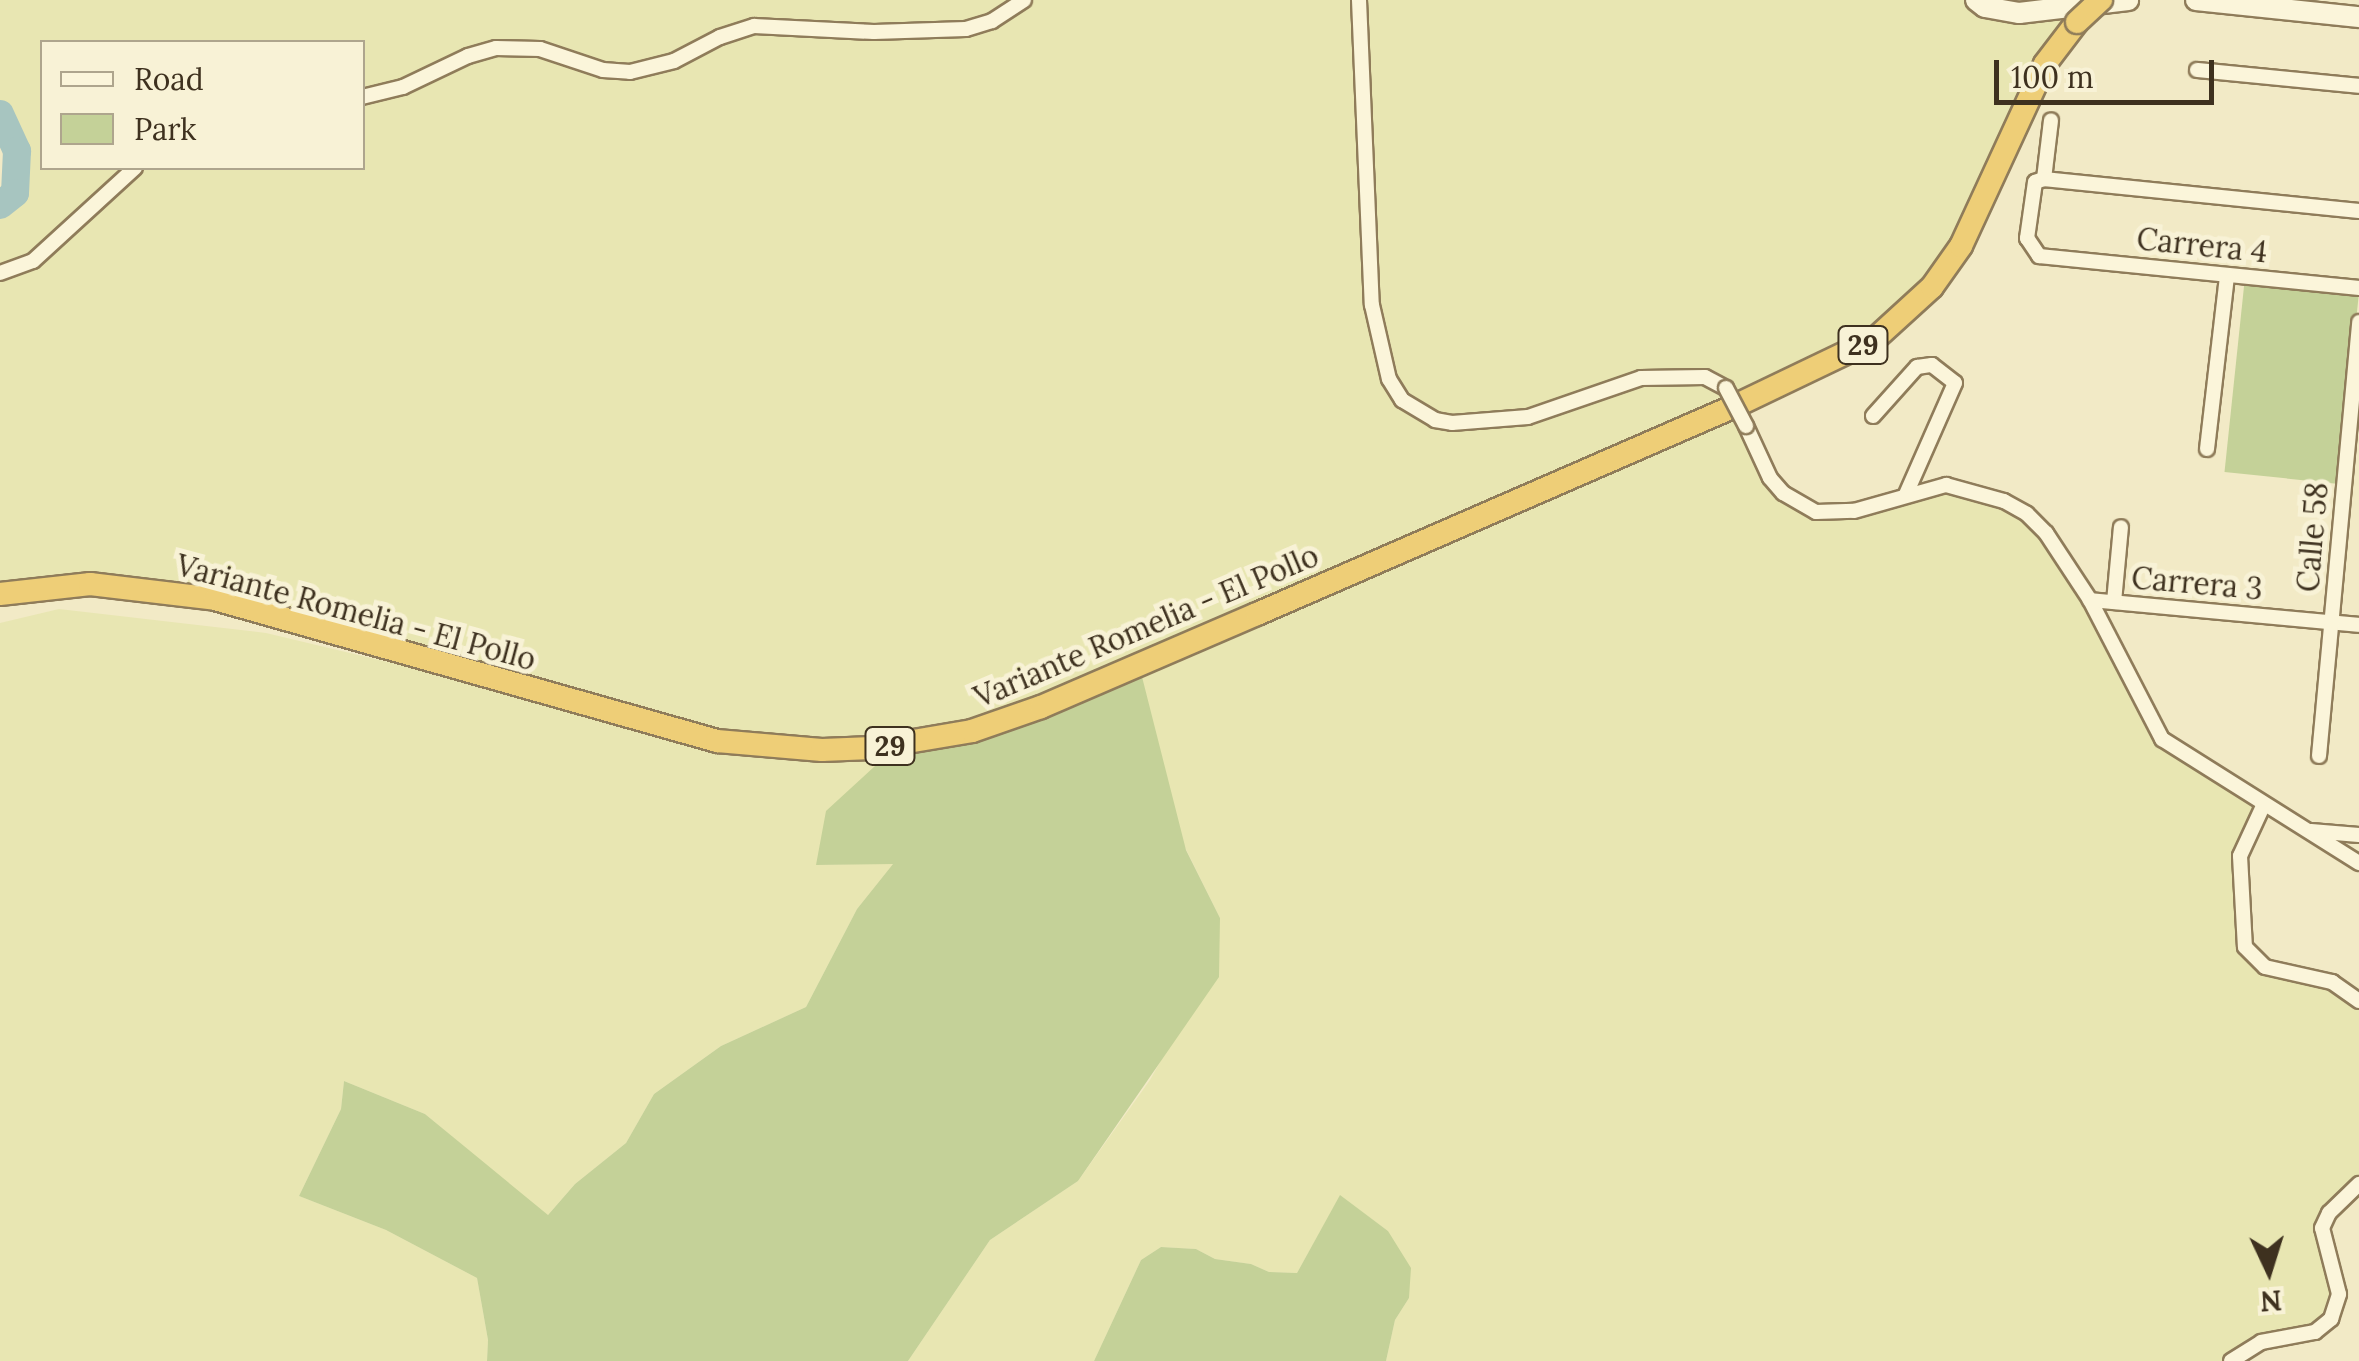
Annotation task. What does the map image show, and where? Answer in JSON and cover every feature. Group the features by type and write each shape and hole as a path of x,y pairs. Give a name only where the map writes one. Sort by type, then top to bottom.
{"highway":[{"name":"Variante Romelia - El Pollo","path":"0,594 90,584 202,596 717,740 767,747 856,749 972,730 1041,707 1258,614 1736,406 1875,338 1932,287 1961,246 2045,64 2077,22 2101,0"}],"main road":[{"path":"1976,0 1986,7 2019,13 2128,0"},
{"path":"2196,0 2359,17"}],"street":[{"path":"365,97 403,87 468,56 496,48 540,49 603,70 630,72 674,61 754,26 874,32 966,29 992,20 1024,0"},
{"path":"1359,0 1372,305 1388,379 1402,400 1435,420 1452,423 1528,417 1641,378 1705,377 1726,388 1770,478 1800,505 1833,513 1946,485 2004,500 2028,514 2046,533 2090,600 2162,739 2359,863"},
{"path":"2197,70 2359,86"},
{"path":"2051,120 2044,180 2359,211"},
{"path":"0,273 33,260 133,170"},
{"name":"Carrera 4","path":"2044,180 2035,182 2028,238 2039,256 2359,288"},
{"path":"2207,449 2227,275"},
{"name":"Calle 58","path":"2319,756 2359,322"},
{"path":"1872,416 1918,367 1932,365 1955,383 1906,494"},
{"path":"2114,602 2121,528"},
{"name":"Carrera 3","path":"2090,600 2359,625"},
{"path":"2264,804 2240,856 2246,948 2265,967 2332,982 2359,1001"},
{"path":"2305,830 2359,835"},
{"path":"2231,1361 2261,1342 2314,1332 2331,1319 2339,1294 2322,1228 2329,1213 2359,1184"}],"shaded area":[{"path":"0,0 1977,0 1990,8 2089,4 1932,287 1865,344 1736,406 1770,478 1801,505 1833,513 1946,485 2004,501 2046,533 2162,739 2264,804 2240,856 2249,953 2294,975 2332,982 2359,1001 2359,1184 2329,1213 2323,1236 2339,1294 2315,1332 2255,1346 2232,1361 1386,1361 1395,1320 1409,1298 1388,1231 1340,1196 1297,1273 1269,1272 1251,1264 1215,1259 1196,1249 1161,1247 1141,1260 1094,1361 908,1361 990,1240 1078,1181 1150,1080 1180,1026 1220,918 1177,831 1022,714 899,744 817,865 894,863 857,909 806,1007 721,1046 654,1094 626,1143 575,1184 547,1216 425,1114 344,1081 341,1109 299,1196 386,1230 477,1278 488,1340 487,1361 0,1361 0,623 59,609 266,633 676,731 281,616 39,587 0,595 0,281 22,264 0,269 0,203 15,193 17,151 0,118"}],"green space":[{"path":"2245,277 2359,289 2339,484 2225,472"},
{"path":"1139,665 1186,850 1220,918 1219,977 1078,1181 990,1240 908,1361 487,1361 488,1340 477,1278 386,1230 299,1196 341,1109 344,1081 425,1114 548,1215 575,1184 626,1143 654,1094 721,1046 806,1007 857,909 893,864 816,865 826,811 899,744"},
{"path":"1340,1195 1388,1231 1411,1268 1409,1298 1395,1320 1386,1361 1094,1361 1141,1260 1161,1247 1196,1249 1215,1259 1251,1264 1269,1272 1297,1273"}],"waterway":[{"path":"0,114 17,151 15,193 0,205"}]}
